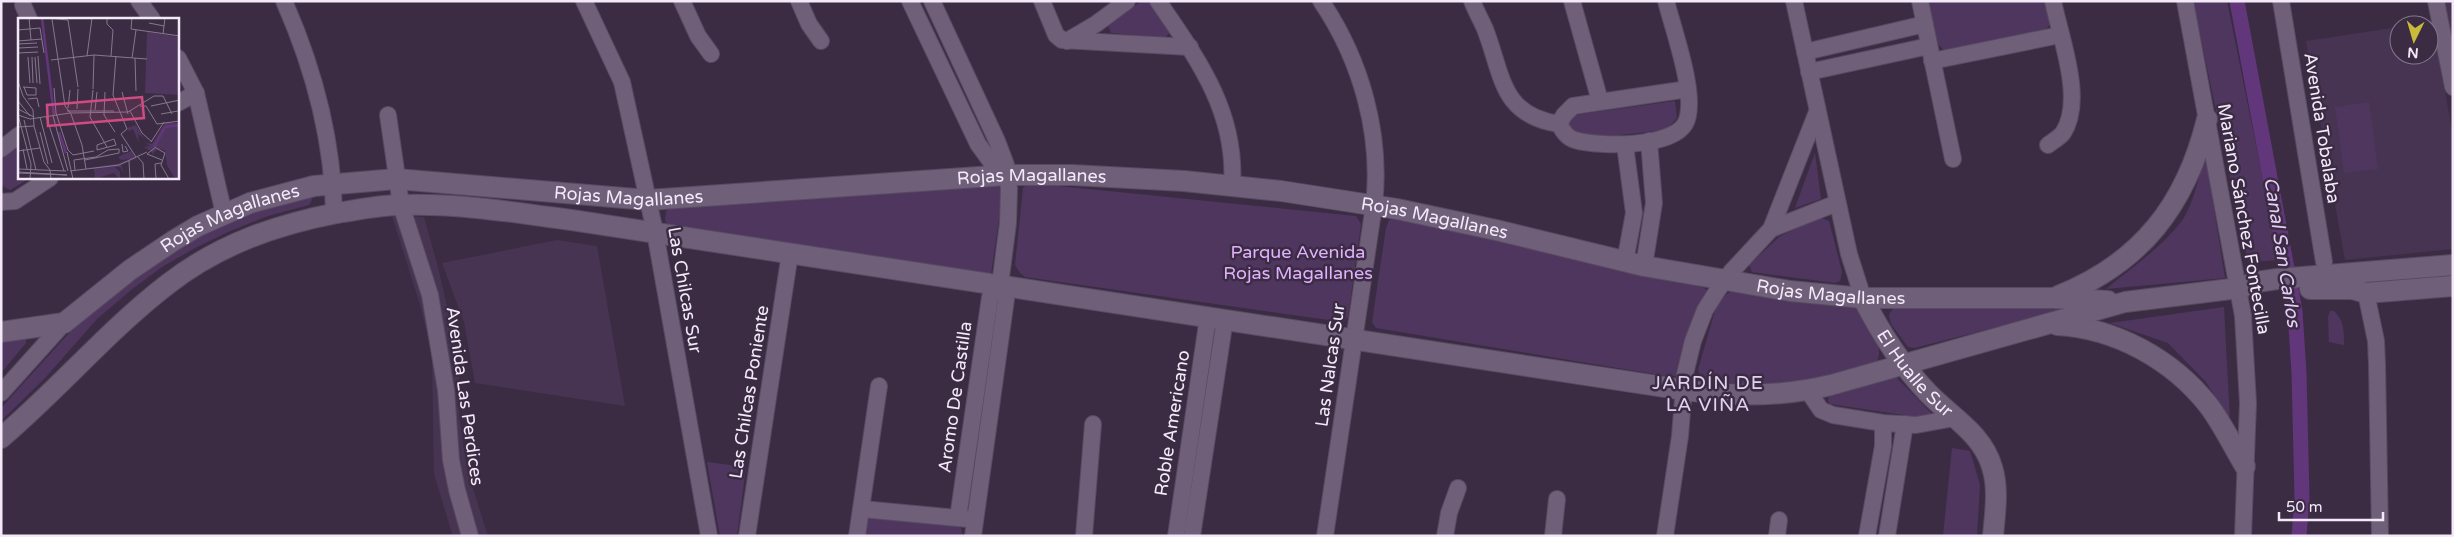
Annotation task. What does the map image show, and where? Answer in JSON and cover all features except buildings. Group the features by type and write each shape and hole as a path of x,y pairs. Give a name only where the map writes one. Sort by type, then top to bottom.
{"street":[{"path":"140,1 151,18"},
{"path":"284,1 301,43 316,91 328,144 334,183 334,214"},
{"name":"Las Chilcas Sur","path":"584,1 622,82 655,232 709,536"},
{"path":"682,1 698,36 711,54"},
{"path":"799,1 809,24 821,41"},
{"path":"910,1 978,144 994,166 1007,175"},
{"name":"Aromo De Castilla","path":"862,509 958,518 974,528 1006,299 1000,285 1008,223 1006,165 997,141 932,1"},
{"path":"1042,1 1056,35 1067,41 1190,47"},
{"path":"1067,41 1096,24 1127,1"},
{"path":"1158,1 1190,47 1217,95 1227,127 1232,159 1232,185"},
{"name":"Las Nalcas Sur","path":"1321,1 1346,45 1368,110 1376,168 1374,205 1325,536"},
{"path":"1472,1 1485,29 1500,79 1510,98 1539,121 1559,124"},
{"path":"1572,1 1600,101"},
{"path":"1559,124 1564,133 1574,140 1625,145 1672,136 1684,124 1690,107 1688,89 1666,1"},
{"name":"El Hualle Sur","path":"1794,1 1837,203 1854,273 1863,298 1883,335 1903,363 1926,391 1981,444 1992,467 1996,493 1993,536"},
{"path":"1920,1 1953,160"},
{"path":"2048,145 2062,134 2071,115 2071,84 2053,1"},
{"name":"Mariano Sánchez Fontecilla","path":"2185,1 2239,288 2247,372 2243,536"},
{"name":"Avenida Tobalaba","path":"2282,1 2324,262"},
{"path":"2436,1 2453,86"},
{"path":"1805,52 1925,24"},
{"path":"1809,72 2060,35"},
{"path":"179,60 196,93 205,124 224,214"},
{"path":"1559,124 1564,115 1574,106 1688,89"},
{"path":"179,102 196,93"},
{"path":"1665,536 1680,436 1688,357 1698,325 1711,300 1724,281 1771,229 1817,112"},
{"name":"Avenida Las Perdices","path":"388,115 401,205 430,295 446,390 451,460 470,536"},
{"path":"2053,298 2085,284 2110,269 2133,252 2156,230 2183,188 2198,154 2208,119"},
{"path":"1,149 18,136"},
{"path":"1635,264 1654,203 1650,141"},
{"path":"1625,145 1634,213 1635,264"},
{"name":"Rojas Magallanes","path":"1,393 64,323 130,270 173,241 224,214 276,194 334,183 396,179 648,200 1007,175 1132,177 1232,185 1374,205 1479,226 1635,264 1790,291 1863,298 2053,298 2125,302"},
{"path":"1,202 15,201 48,179"},
{"path":"1771,229 1837,203"},
{"name":"Rojas Magallanes","path":"1,438 167,284 216,253 253,235 306,219 401,205 494,210 655,232 1684,390 1756,396 1808,391 2125,302 2239,288 2256,294 2276,285 2309,283 2378,272 2453,265"},
{"name":"Las Chilcas Poniente","path":"747,536 790,254"},
{"path":"2422,268 2421,280 2428,288"},
{"path":"2378,272 2366,293 2376,341 2380,536"},
{"name":"Rojas Magallanes","path":"2309,283 2352,289 2366,293 2453,286"},
{"name":"Aromo De Castilla","path":"958,518 990,297 1000,285"},
{"name":"Roble Americano","path":"1176,536 1217,318"},
{"name":"Roble Americano","path":"1192,536 1217,318"},
{"path":"1,332 64,323"},
{"path":"2045,324 2082,328 2118,338 2152,355 2189,384 2209,406 2244,466"},
{"path":"857,536 878,386"},
{"path":"1808,391 1824,412 1883,423 1926,424 1955,418"},
{"path":"1867,536 1882,446 1883,423"},
{"path":"1084,536 1093,424"},
{"path":"1887,536 1905,424"},
{"path":"1445,536 1449,513 1458,488"},
{"path":"1553,536 1556,499"}],"shaded area":[{"path":"2444,1 2453,1 2453,44"},
{"path":"2389,29 2389,65 2439,65 2439,60 2453,135 2453,249 2345,260 2306,41"},
{"path":"392,216 424,217 454,337 459,376 459,413 467,470 488,536 453,536 434,474 432,354 421,308"},
{"path":"557,240 597,246 625,406 475,383 464,322 442,263"}],"green space":[{"path":"1142,1 1149,1 1170,32 1165,38 1111,33 1107,23"},
{"path":"1927,1 2049,1 2053,21 2045,30 1944,50 1937,43"},
{"path":"2193,1 2227,1 2279,260 2248,262"},
{"path":"1675,101 1677,118 1666,130 1609,136 1569,132 1567,116"},
{"path":"2369,102 2378,169 2344,173 2335,107"},
{"path":"18,146 18,179 28,179 10,190 1,185 1,159"},
{"path":"2205,152 2225,278 2106,289 2155,249 2181,222 2193,198"},
{"path":"1815,153 1821,199 1795,208"},
{"name":"Parque Avenida Rojas Magallanes","path":"1029,183 1356,216 1361,224 1348,317 1343,322 1025,277 1015,265 1023,188"},
{"path":"993,186 1003,187 1003,192 991,274 670,226 665,221 666,211 672,207"},
{"path":"311,195 312,200 309,205 268,216 230,231 162,267 97,319 45,378 1,421 1,408 90,310 164,252 255,210"},
{"name":"Parque Avenida Rojas Magallanes","path":"1396,216 1698,284 1707,290 1688,335 1680,371 1675,376 1666,376 1376,328 1372,322 1386,228 1389,220"},
{"path":"1819,217 1829,221 1842,272 1840,281 1835,283 1752,272 1749,265 1779,237"},
{"path":"1730,292 1860,306 1877,341 1879,355 1877,361 1834,374 1791,382 1747,384 1702,380 1698,370 1718,300"},
{"path":"2081,306 1914,348 1908,347 1891,324 1889,315 1894,307"},
{"path":"2224,307 2230,421 2206,382 2168,343 2110,323"},
{"path":"2330,311 2334,311 2342,322 2344,345 2329,342 2328,317"},
{"path":"26,337 26,343 1,373 1,338"},
{"path":"1896,377 1933,415 1930,419 1830,404 1828,401 1829,397"},
{"path":"1952,448 1970,451 1980,485 1977,536 1943,536"},
{"path":"707,462 746,467 737,536 720,536"},
{"path":"867,516 957,525 961,528 963,536 862,536"}],"waterway":[{"name":"Canal San Carlos","path":"2237,1 2295,311 2299,373 2302,498 2299,536"}],"district":[{"name":"JARDÍN DE LA VIÑA","path":"1708,394"}]}
